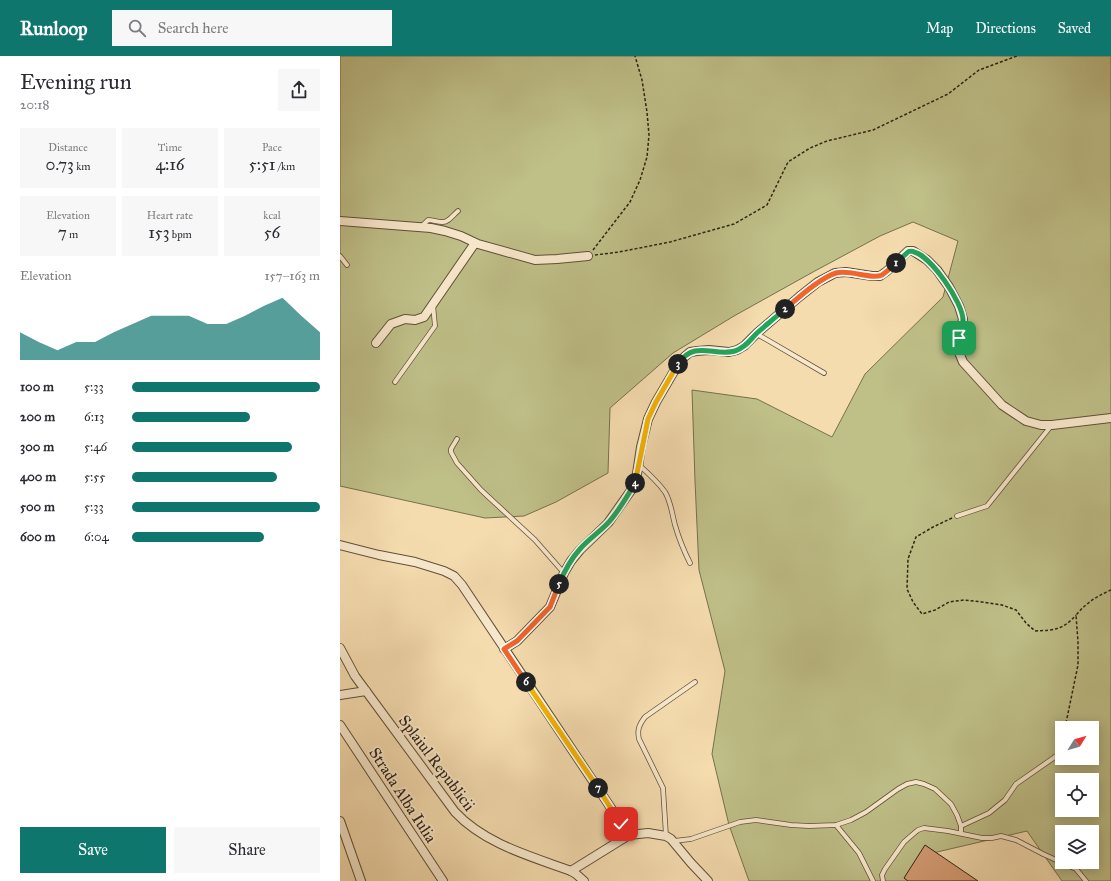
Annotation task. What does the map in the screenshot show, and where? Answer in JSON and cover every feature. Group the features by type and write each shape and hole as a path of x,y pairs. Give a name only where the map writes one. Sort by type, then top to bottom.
{"street":[{"path":"340,221 431,228 461,236 475,243 500,251 535,260 588,256"},
{"path":"376,343 391,324 405,319 415,320 424,317 475,243"},
{"path":"504,649 517,641 550,607 564,573 580,550 608,523 623,502 636,480 648,419 673,372 682,359 690,352 710,350 729,352 744,346 799,297 818,282 835,273 846,272 880,276 908,252 913,251 927,260 937,270 949,287 959,306 963,319 958,350 963,362 1002,405 1026,420 1041,425 1111,418"},
{"path":"340,544 379,555 415,562 444,571 454,576 462,585 629,835"},
{"name":"Splaiul Republicii","path":"340,648 355,676 455,812 464,822 494,841 571,871 584,881"},
{"path":"340,696 366,691"},
{"name":"Strada Alba Iulia","path":"340,724 443,881"},
{"path":"340,821 361,881"},
{"path":"571,871 629,835 648,833 666,836 674,842 708,881"}],"lane":[{"path":"420,228 428,220 443,223 448,221 458,211"},
{"path":"340,256 347,265"},
{"path":"395,382 435,326 432,305"},
{"path":"757,334 824,373"},
{"path":"957,516 987,506 1052,425"},
{"path":"457,439 451,449 451,452 457,463 481,490 535,540 564,573"},
{"path":"638,465 652,477 665,493 671,506 675,524 690,563"},
{"path":"666,836 662,788 639,739 637,731 645,717 695,682"},
{"path":"961,826 989,813 1005,800 1016,784 1055,757"},
{"path":"674,842 691,839 740,822 756,820 791,825 836,825 866,812 898,789 907,784 916,782 935,789 951,804 961,826 961,834"},
{"path":"836,825 859,853 873,881"},
{"path":"883,881 882,875 885,869 904,842 918,830 924,828 982,838 1001,836 1016,840 1076,869 1086,881"}],"path":[{"path":"588,256 630,202 640,180 647,157 649,135 647,112 642,80 635,56"},
{"path":"588,256 619,252 670,242 734,224 767,205 788,162 810,148 827,141 873,130 948,94 979,70 1017,56"},
{"path":"957,516 916,537 908,559 907,589 913,602 922,614 935,610 949,602 964,600 996,604 1016,610 1035,632 1053,630 1069,623 1084,606 1100,594 1111,590"},
{"path":"1066,721 1078,665 1076,615"}],"green space":[{"path":"340,56 1111,56 1111,881 1062,881 1027,831 920,856 923,881 749,881 729,825 712,754 725,671 699,570 692,390 757,399 832,437 865,374 943,297 958,241 913,222 880,236 734,316 673,353 610,408 608,473 556,502 524,516 485,518 340,486"}],"building":[{"path":"925,845 978,881 908,881 904,878"}],"route":[{"path":"621,824 504,649 517,641 550,607 564,573 571,561 580,550 608,523 632,489 636,480 648,419 673,372 682,359 690,352 710,350 729,352 736,350 744,346 771,321 818,282 835,273 846,272 880,276 908,252 913,251 927,260 937,270 949,287 959,306 963,319 959,338"}]}
